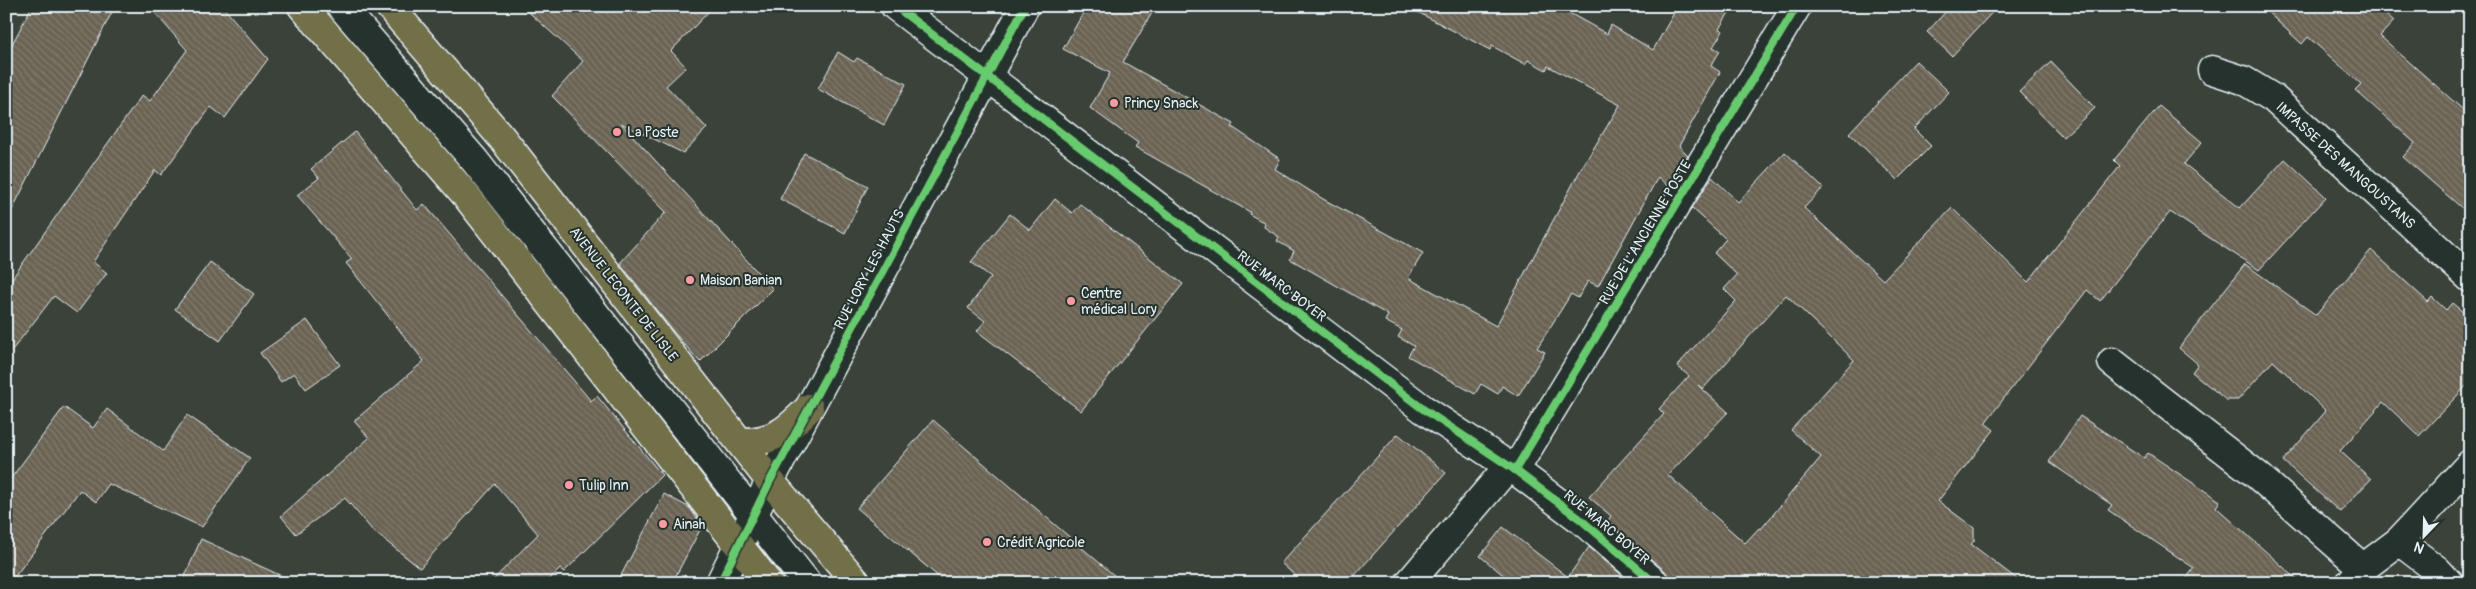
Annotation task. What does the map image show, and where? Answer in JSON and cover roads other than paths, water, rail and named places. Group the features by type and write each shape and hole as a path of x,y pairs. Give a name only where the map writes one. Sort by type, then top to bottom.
{"main road":[{"path":"302,6 464,193 768,583"},
{"name":"AVENUE LECONTE DE LISLE","path":"389,6 502,138 770,481 857,583"},
{"path":"740,442 755,443 787,430 809,408"}],"street":[{"path":"341,6 475,161 807,583"},
{"name":"RUE MARC BOYER","path":"896,6 1423,409 1512,468 1580,519 1655,583"},
{"name":"RUE LORY LES HAUTS","path":"720,583 770,481 1025,6"},
{"name":"RUE DE L'ANCIENNE POSTE","path":"1512,468 1797,6"},
{"name":"IMPASSE DES MANGOUSTANS","path":"2212,70 2244,80 2273,98 2470,278"},
{"path":"2112,362 2257,475 2357,576 2399,541 2470,464"},
{"path":"1409,583 1512,468"},
{"path":"2399,541 2437,570 2449,583"},
{"path":"738,545 757,583"}],"place":[{"name":"Princy Snack","path":"1114,103"},
{"name":"La Poste","path":"617,132"},
{"name":"Maison Banian","path":"690,280"},
{"name":"Centre médical Lory","path":"1071,301"},
{"name":"Tulip Inn","path":"569,485"},
{"name":"Ainah","path":"663,524"},
{"name":"Crédit Agricole","path":"987,542"}]}
